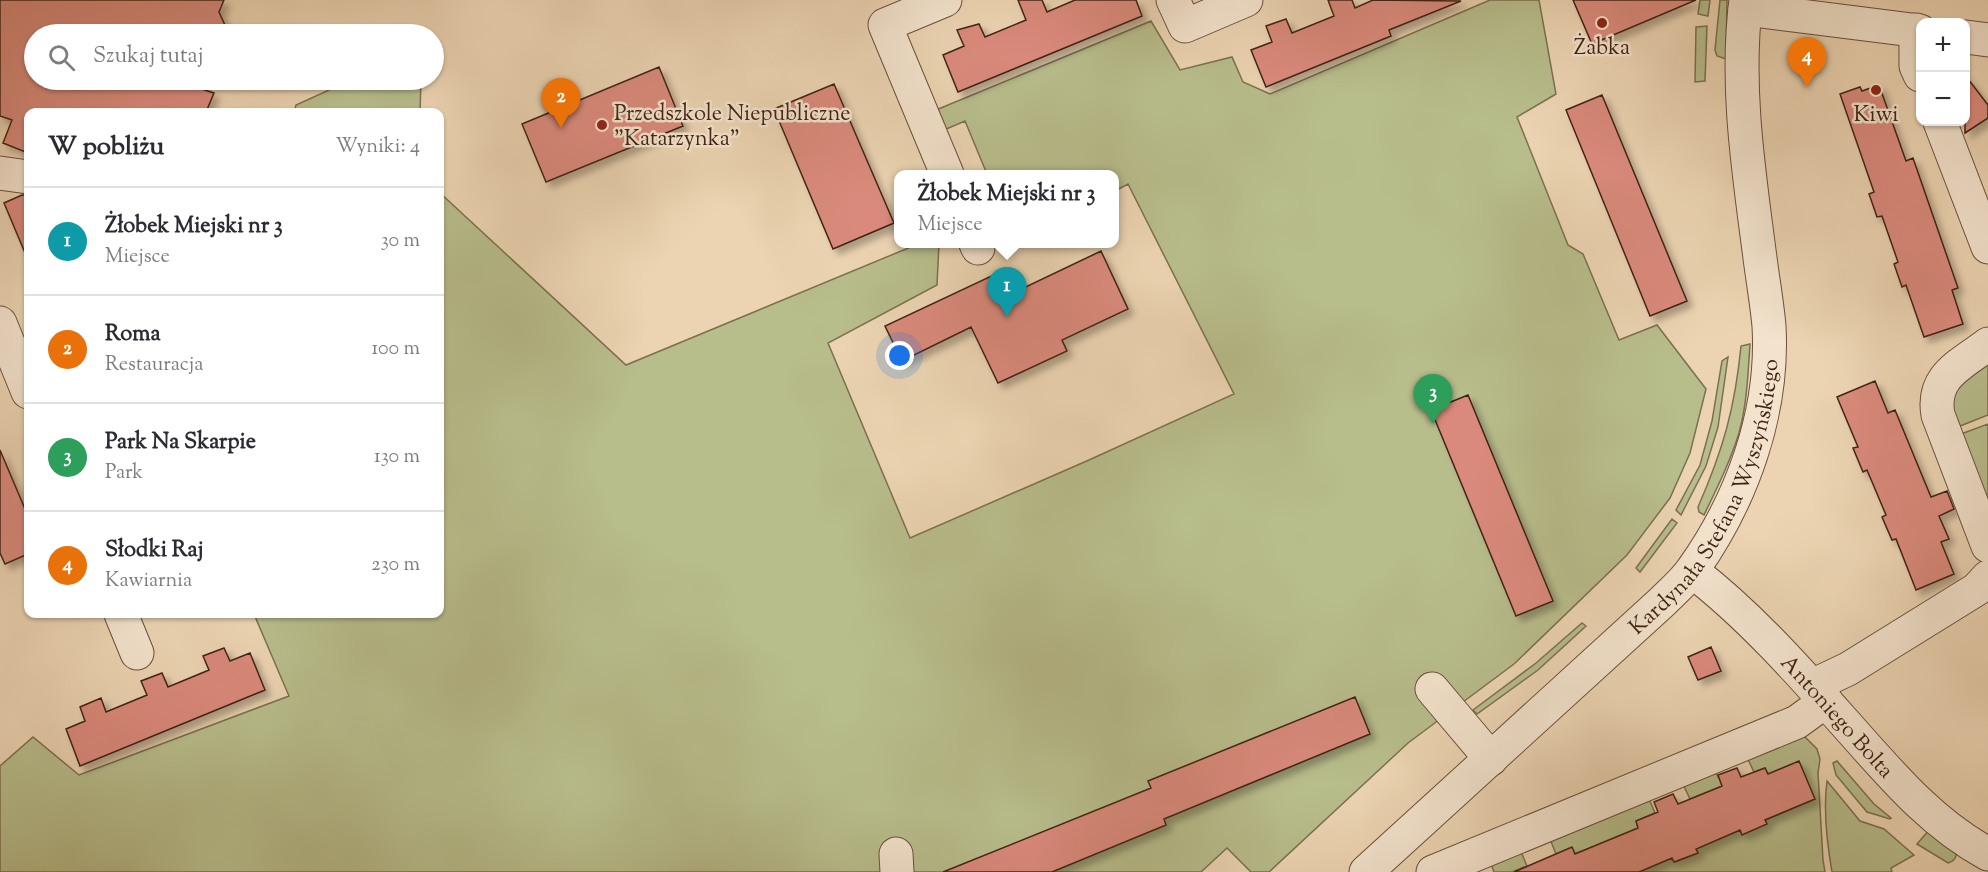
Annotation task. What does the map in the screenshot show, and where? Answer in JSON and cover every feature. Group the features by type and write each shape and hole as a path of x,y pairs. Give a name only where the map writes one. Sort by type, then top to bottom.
{"street":[{"path":"945,0 885,25 945,170"},
{"path":"1173,0 1185,26 1246,0"},
{"path":"1745,4 1916,31"},
{"name":"Kardynała Stefana Wyszyńskiego","path":"1369,871 1662,602 1692,571 1735,498 1764,408 1769,327 1745,139 1742,77 1745,4"},
{"path":"1970,38 1988,40"},
{"path":"1942,126 1988,247"},
{"path":"0,173 24,176"},
{"path":"0,323 24,382"},
{"path":"1988,344 1950,371 1941,382 1936,398 1938,415 1988,546"},
{"name":"Antoniego Bolta","path":"1692,571 1726,597 1931,816 1988,854"},
{"path":"1433,872 1797,722 1819,694 1848,669 1977,590 1988,577"},
{"path":"123,618 137,652"},
{"path":"1432,688 1491,759"}],"green space":[{"path":"1490,0 1539,0 1556,94 1517,117 1568,245 1583,254 1619,340 1657,325 1706,389 1690,453 1670,498 1627,555 1514,664 1408,743 1269,872 1251,872 1227,848 1201,872 0,872 0,766 33,737 79,775 289,696 256,618 444,618 444,197 626,365 908,248 939,248 937,285 828,343 910,538 1234,394 1128,184 1119,189 1119,170 985,170 965,121 944,130 936,110 1151,21 1180,70 1232,57 1243,82 1270,94"},
{"path":"1700,0 1710,0 1708,16 1698,14"},
{"path":"1720,0 1727,0 1726,59 1717,56 1715,50"},
{"path":"1707,26 1705,81 1695,82 1696,27"},
{"path":"329,90 421,90 420,108 295,108 296,105"},
{"path":"1750,344 1742,422 1727,465 1704,515 1699,512 1698,507 1727,428 1741,346"},
{"path":"1728,357 1718,427 1706,466 1681,515 1676,510 1700,465 1712,421 1722,361"},
{"path":"1988,361 1988,415 1950,430 1954,384"},
{"path":"1988,424 1988,508 1961,434"},
{"path":"1672,519 1677,523 1640,572 1636,568"},
{"path":"1582,623 1586,626 1538,670 1477,714 1473,710 1536,663"},
{"path":"1799,731 1817,749 1820,759 1818,773 1825,872 1639,872 1672,858 1675,862 1698,853 1696,849 1740,830 1742,834 1765,820 1814,799 1799,762 1768,774 1765,768 1754,772 1745,753"},
{"path":"1837,761 1890,819 1867,812 1836,775 1833,763"},
{"path":"1712,766 1723,786 1690,799 1681,780"},
{"path":"1827,781 1860,821 1884,829 1914,855 1891,868 1892,872 1832,872 1826,826"},
{"path":"1647,794 1655,813 1636,821 1638,828 1575,854 1572,848 1556,854 1548,834"},
{"path":"1930,829 1956,851 1956,857 1952,861 1948,863 1917,844"},
{"path":"1519,847 1527,866 1512,872 1494,872 1491,864"}],"building":[{"path":"0,0 224,0 219,12 224,24 24,24 24,90 205,90 214,93 208,108 24,108 24,151 3,143 12,120 0,116"},
{"path":"1018,0 1042,0 1047,12 1075,0 1136,0 1142,16 958,92 943,55 964,46 957,30 979,24 985,37 1026,20"},
{"path":"1328,0 1352,0 1355,8 1373,0 1461,1 1389,30 1391,36 1266,87 1251,50 1272,42 1266,26 1286,19 1292,33 1334,16"},
{"path":"1573,0 1696,0 1592,44"},
{"name":"Przedszkole Niepubliczne \"Katarzynka\"","path":"659,67 683,126 546,182 522,124"},
{"path":"1970,82 1988,105 1988,118 1965,133 1965,126 1970,126"},
{"path":"834,84 894,223 833,249 774,109"},
{"path":"1879,85 1906,161 1913,158 1958,288 1952,290 1963,324 1924,337 1906,285 1902,287 1894,264 1898,262 1882,216 1877,217 1869,194 1874,192 1840,94 1860,87 1862,91"},
{"path":"1602,95 1687,301 1650,316 1566,110"},
{"path":"24,195 24,250 4,203"},
{"path":"1101,251 1128,309 1062,340 1067,351 998,383 971,327 902,361 885,326 1000,272 1011,294"},
{"path":"1875,381 1888,413 1895,410 1931,497 1947,491 1954,509 1939,516 1949,539 1941,542 1954,574 1916,590 1896,539 1892,540 1882,517 1886,515 1867,470 1863,472 1853,448 1858,447 1837,397"},
{"path":"1468,395 1553,601 1516,616 1431,410"},
{"path":"0,450 24,507 24,556 5,564 0,553"},
{"path":"1711,647 1721,671 1698,680 1688,657"},
{"path":"224,648 230,661 250,653 265,690 80,766 66,729 85,721 80,707 101,698 106,712 147,695 141,681 162,673 168,687 209,670 203,656"},
{"path":"1355,697 1370,734 1164,819 1166,825 1052,872 943,872 1151,788 1148,781"},
{"path":"1799,761 1815,799 1765,820 1767,824 1742,835 1740,830 1696,849 1698,853 1674,862 1672,858 1639,872 1514,872 1572,847 1575,854 1638,828 1636,821 1658,812 1654,802 1673,794 1678,804 1722,786 1718,775 1737,768 1741,777 1765,768 1768,774"}],"place":[{"name":"Żabka","path":"1602,23"},
{"name":"Słodki Raj","path":"1807,87"},
{"name":"Kiwi","path":"1876,90"},
{"name":"Przedszkole Niepubliczne \"Katarzynka\"","path":"602,125"},
{"name":"Roma","path":"561,128"},
{"name":"Żłobek Miejski nr 3","path":"1007,317"},
{"name":"Park Na Skarpie","path":"1433,424"}]}
